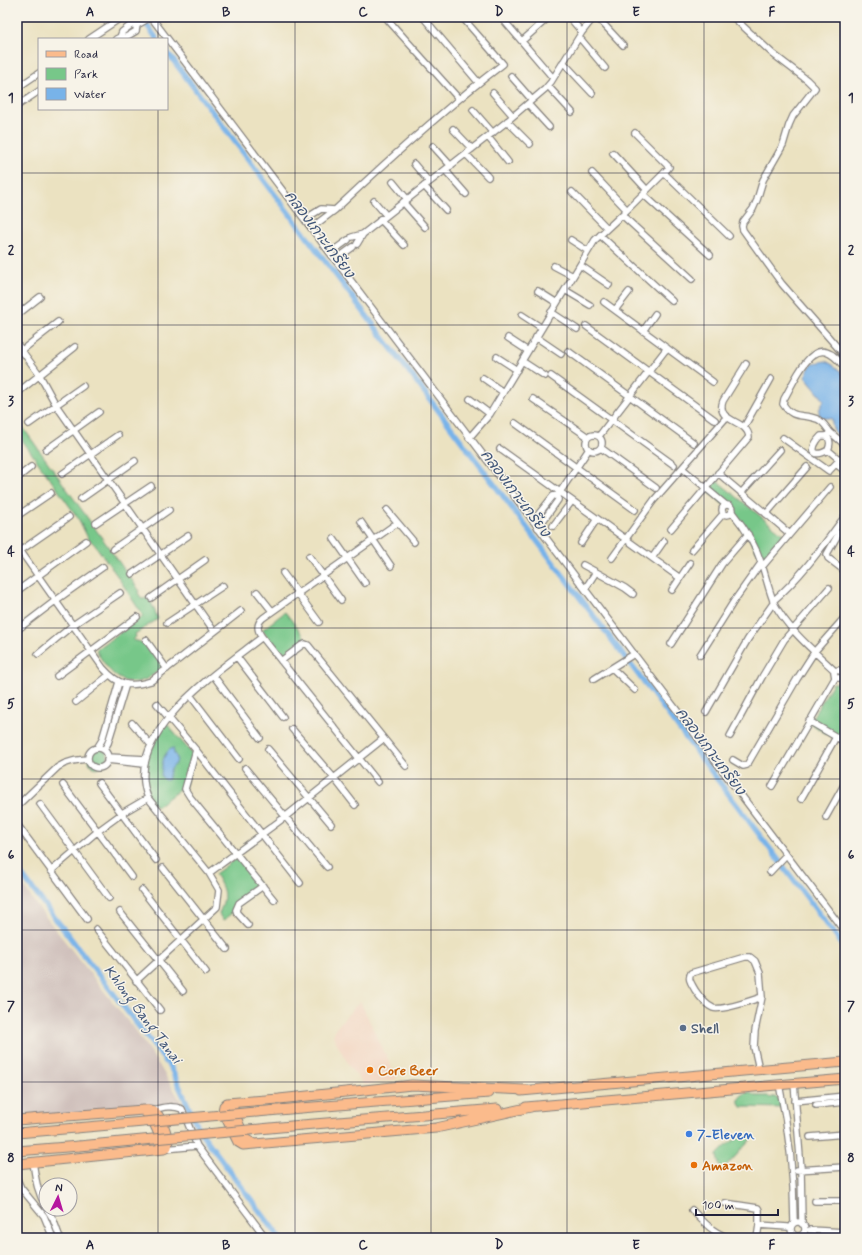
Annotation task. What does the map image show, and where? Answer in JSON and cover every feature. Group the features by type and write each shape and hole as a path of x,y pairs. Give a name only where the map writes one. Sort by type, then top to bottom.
{"main road":[{"path":"17,1133 845,1062"},
{"path":"17,1151 302,1125 531,1107 845,1079"},
{"path":"527,1090 412,1085 242,1102 234,1106 233,1110 245,1139 254,1144 436,1128 531,1107"},
{"path":"397,1087 408,1087 411,1091 408,1098 400,1100"},
{"path":"17,1120 148,1110 157,1114 168,1135 168,1144 164,1149 17,1164"},
{"path":"148,1110 159,1135 161,1144 160,1147 152,1150"},
{"path":"418,1116 429,1117 433,1121 431,1126 420,1129"}],"street":[{"path":"90,38 122,17"},
{"path":"392,17 388,20 459,99"},
{"path":"423,17 478,82"},
{"path":"311,228 335,210 371,176 478,82 503,64 462,17"},
{"path":"501,17 553,78"},
{"path":"534,17 540,25"},
{"path":"522,41 549,17"},
{"path":"570,17 605,68"},
{"path":"336,260 355,245 363,234 380,219 488,137 548,86 581,34 594,17"},
{"path":"597,17 623,45"},
{"path":"733,17 773,54 815,88 793,116 782,145 763,180 753,209 743,222 743,230 782,284 845,356"},
{"path":"118,38 122,32 131,25 138,25 149,18 164,38"},
{"path":"168,43 336,260 585,589 632,655 785,856 845,932"},
{"path":"563,62 592,93"},
{"path":"17,88 38,74"},
{"path":"511,76 549,127"},
{"path":"548,86 572,112"},
{"path":"17,106 38,92"},
{"path":"493,93 513,116"},
{"path":"473,110 493,133"},
{"path":"507,121 530,144"},
{"path":"454,129 472,149"},
{"path":"470,438 490,414 595,240 669,167 635,133"},
{"path":"488,137 508,162"},
{"path":"433,146 450,166"},
{"path":"613,153 645,192 710,255"},
{"path":"466,154 488,177"},
{"path":"414,164 429,182"},
{"path":"445,170 466,194"},
{"path":"592,173 627,210"},
{"path":"664,173 729,236"},
{"path":"393,182 425,227"},
{"path":"424,186 446,210"},
{"path":"572,192 607,228"},
{"path":"374,201 386,215"},
{"path":"304,219 321,209 335,210"},
{"path":"622,215 692,279"},
{"path":"380,219 404,245"},
{"path":"330,253 350,238 363,234"},
{"path":"600,235 672,301"},
{"path":"571,240 588,251"},
{"path":"580,265 609,285"},
{"path":"554,266 573,276"},
{"path":"565,290 590,305"},
{"path":"538,291 557,303"},
{"path":"614,310 630,292"},
{"path":"17,316 40,297"},
{"path":"604,302 713,382"},
{"path":"551,312 577,329"},
{"path":"643,331 655,314"},
{"path":"522,315 542,328"},
{"path":"19,352 58,322"},
{"path":"586,326 715,420"},
{"path":"536,337 561,354"},
{"path":"508,338 528,351"},
{"path":"17,344 19,352 39,374 56,405 214,631"},
{"path":"17,393 39,374 75,347"},
{"path":"598,436 667,348"},
{"path":"828,450 830,440 829,434 822,421 792,414 783,404 784,399 803,366 814,353 826,351 833,355 845,368"},
{"path":"568,352 630,395 694,443"},
{"path":"497,357 516,370"},
{"path":"522,361 545,376"},
{"path":"671,529 749,437 749,433 744,427 727,417 722,411 721,406 746,364"},
{"path":"551,376 674,465"},
{"path":"483,378 503,392"},
{"path":"744,427 771,379"},
{"path":"29,424 83,386"},
{"path":"470,399 490,414"},
{"path":"533,399 588,437"},
{"path":"46,450 99,412"},
{"path":"612,558 654,500 724,420"},
{"path":"515,423 635,510"},
{"path":"828,450 818,454 815,453 813,449 813,446 821,436 829,434 845,445"},
{"path":"588,437 593,435 598,436 602,440 601,448"},
{"path":"62,474 118,436"},
{"path":"588,437 586,445 589,449 597,451 601,448"},
{"path":"783,438 827,470 831,470 845,454"},
{"path":"601,448 656,488"},
{"path":"500,449 559,493 626,538 680,578"},
{"path":"538,528 558,500 559,493 576,466 589,449"},
{"path":"742,493 780,450"},
{"path":"828,450 845,471"},
{"path":"81,500 135,461"},
{"path":"766,514 807,467"},
{"path":"17,478 31,468"},
{"path":"682,468 726,505 730,506 732,512 748,534 762,565 774,602 782,615 792,629 841,674 809,721 772,786"},
{"path":"718,473 790,534"},
{"path":"96,523 151,486"},
{"path":"700,655 734,601 762,565 830,487"},
{"path":"17,516 51,493"},
{"path":"533,521 553,496 559,493"},
{"path":"553,526 572,501"},
{"path":"692,550 723,514 722,509 726,505"},
{"path":"113,549 169,510"},
{"path":"386,510 414,542"},
{"path":"723,514 728,515 732,512"},
{"path":"706,712 748,639 774,602 802,572 845,516"},
{"path":"69,517 18,550 56,600 109,675 118,682 126,684 142,684 151,681 241,611"},
{"path":"581,543 598,519"},
{"path":"361,522 391,566"},
{"path":"378,782 258,631 259,621 372,539 397,523"},
{"path":"845,533 839,533 827,554 828,558 845,571"},
{"path":"671,644 722,564 748,534"},
{"path":"132,574 188,536"},
{"path":"334,539 365,583"},
{"path":"17,590 86,541"},
{"path":"652,558 664,541"},
{"path":"309,556 341,600"},
{"path":"151,598 205,560"},
{"path":"672,590 690,563"},
{"path":"583,564 633,594"},
{"path":"17,630 103,567"},
{"path":"585,589 596,572"},
{"path":"283,573 319,622"},
{"path":"167,623 223,586"},
{"path":"730,736 775,654 792,629 829,588"},
{"path":"257,592 272,611"},
{"path":"38,654 73,625 120,593"},
{"path":"57,676 137,617"},
{"path":"733,760 742,766 747,765 815,651 845,617"},
{"path":"136,981 216,907 219,890 210,874 148,798 143,779 145,761 157,733 190,695 262,637"},
{"path":"146,640 167,669"},
{"path":"281,661 302,645 308,645 406,766"},
{"path":"594,679 632,655"},
{"path":"237,657 283,716"},
{"path":"612,668 635,690"},
{"path":"76,702 109,675"},
{"path":"213,675 260,738"},
{"path":"108,759 106,764 99,767 92,765 88,759 90,751 97,748 102,740 118,682"},
{"path":"104,750 112,730 126,684"},
{"path":"190,695 239,759"},
{"path":"157,704 196,750 300,883"},
{"path":"809,721 845,742"},
{"path":"132,723 151,745"},
{"path":"105,728 112,730"},
{"path":"292,729 334,778 355,806"},
{"path":"801,799 836,737"},
{"path":"210,874 285,817 309,796 383,739"},
{"path":"97,748 104,750"},
{"path":"268,749 331,824"},
{"path":"104,750 108,759"},
{"path":"196,750 185,789 274,900"},
{"path":"17,806 64,763 88,759"},
{"path":"108,759 145,761"},
{"path":"245,768 327,867"},
{"path":"99,783 156,860"},
{"path":"826,817 845,783"},
{"path":"63,785 132,877"},
{"path":"51,871 98,831 122,813 148,798"},
{"path":"40,804 109,898"},
{"path":"19,827 87,919"},
{"path":"770,872 785,856"},
{"path":"163,868 227,949"},
{"path":"248,925 237,913 237,906 263,886"},
{"path":"142,890 206,972"},
{"path":"120,912 183,991"},
{"path":"96,929 160,1010"},
{"path":"759,1069 754,1047 755,1031 762,997 760,973 755,961 750,957 735,959 691,973 689,976 689,980 698,994 708,1004 715,1008 729,1006 762,997"},
{"path":"759,1225 790,1232 799,1237 804,1230 802,1224 801,1169 794,1083"},
{"path":"779,1084 784,1107 792,1170 794,1223 790,1232"},
{"path":"795,1101 845,1096"},
{"path":"816,1104 845,1102"},
{"path":"148,1110 168,1106 182,1109 197,1146 266,1238"},
{"path":"810,1137 845,1134"},
{"path":"164,1149 197,1146"},
{"path":"33,1162 38,1189"},
{"path":"792,1170 845,1167"},
{"path":"17,1179 21,1188 44,1216 53,1238"},
{"path":"30,1199 38,1195"},
{"path":"815,1201 845,1201"},
{"path":"725,1203 756,1208 759,1210 759,1225 756,1238"},
{"path":"692,1210 714,1231 726,1237 733,1238"},
{"path":"52,1217 60,1238"},
{"path":"794,1223 799,1222 802,1224"},
{"path":"810,1230 845,1232"}],"shaded area":[{"path":"17,877 37,906 137,1033 159,1065 183,1105 153,1110 17,1121"},
{"path":"360,1001 397,1079 364,1085 351,1069 333,1036 336,1028"}],"green space":[{"path":"17,419 139,590 138,593 142,599 147,598 151,602 158,619 135,634 136,637 133,640 139,641 148,646 163,667 150,677 141,681 124,681 111,672 100,658 96,650 143,616 118,577 95,545 88,538 78,518 17,433"},
{"path":"716,480 785,536 763,562 732,508 729,505 724,505 707,490"},
{"path":"285,612 307,640 285,658 262,630"},
{"path":"833,683 838,683 845,688 845,745 809,723"},
{"path":"166,723 194,756 183,793 179,790 156,807 149,799 144,779 147,757"},
{"path":"98,748 105,751 108,758 105,765 98,768 91,765 88,758 91,751"},
{"path":"238,857 260,886 223,921 219,914 223,903 224,894 215,874"},
{"path":"749,1092 755,1096 768,1096 770,1098 776,1096 783,1108 741,1107 739,1102 740,1098 743,1094"},
{"path":"755,1135 721,1172 717,1155 734,1140"}],"water":[{"path":"826,361 841,372 845,385 845,440 835,431 832,426 832,419 819,417 819,410 824,400 805,377 808,369 812,365"},
{"path":"173,748 174,754 177,758 176,762 170,770 168,780 164,780 161,776 163,760 169,750"}],"waterway":[{"name":"คลองเกาะเกรียง","path":"141,17 156,38"},
{"name":"คลองเกาะเกรียง","path":"168,53 845,948"},
{"name":"Khlong Bang Tanai","path":"17,869 171,1068 199,1130 280,1238"}],"place":[{"name":"Shell","path":"683,1028"},
{"name":"Core Beer","path":"370,1070"},
{"name":"7-Eleven","path":"689,1134"},
{"name":"Amazon","path":"694,1165"}]}
